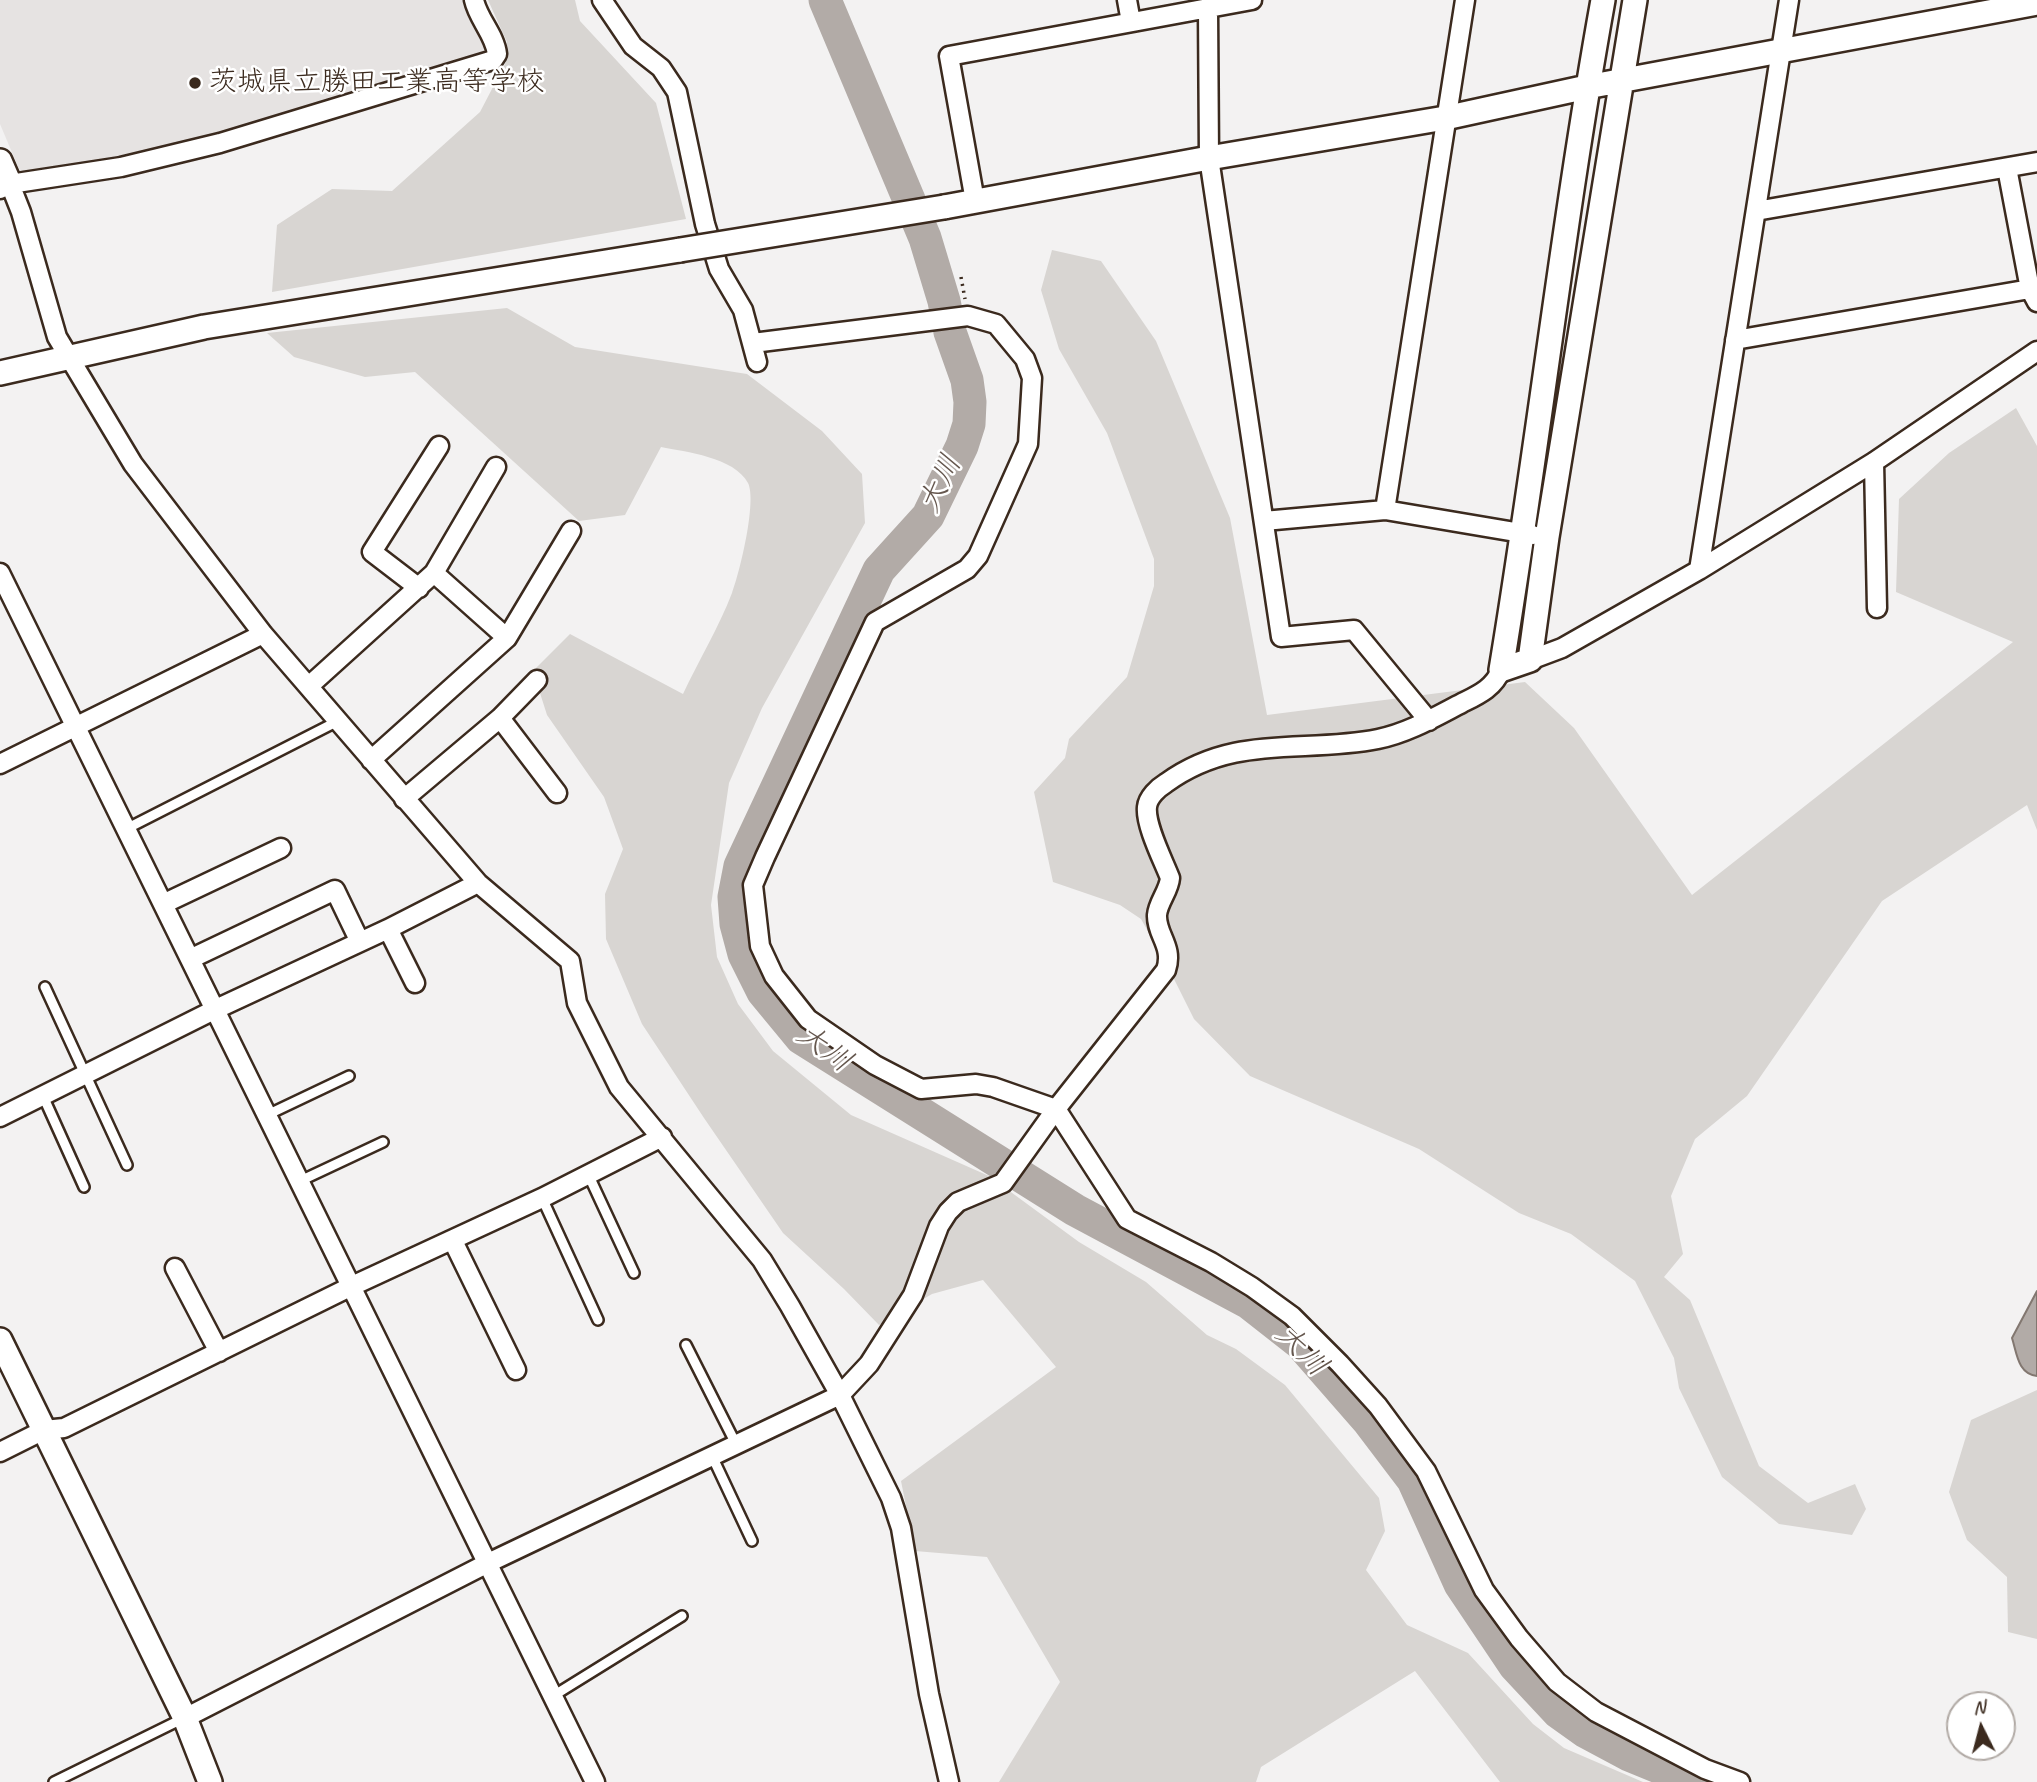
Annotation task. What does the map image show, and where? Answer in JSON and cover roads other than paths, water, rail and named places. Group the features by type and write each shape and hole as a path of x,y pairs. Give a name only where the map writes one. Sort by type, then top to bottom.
{"street":[{"path":"5,187 121,167 220,143 493,60 497,54 496,46 474,0"},
{"path":"602,0 634,46 661,68 677,92 705,224 719,269 743,310 757,362"},
{"path":"1127,0 1131,22"},
{"path":"975,201 949,56 1252,0"},
{"path":"1385,510 1465,0"},
{"path":"185,1718 488,1563 840,1395 869,1364 913,1295 939,1226 948,1212 958,1202 1003,1183 1056,1110 1166,970 1168,951 1157,914 1170,878 1147,811 1147,803 1160,787 1181,772 1237,751 1350,743 1397,735 1429,721 1497,682 1524,533 1587,88 1603,0"},
{"path":"1530,660 1547,537 1634,0"},
{"path":"1699,570 1790,0"},
{"path":"0,373 204,327 944,207 1445,118 1782,50 2037,3"},
{"path":"1208,9 1209,158 1281,637 1354,630 1429,721"},
{"path":"0,161 5,187 21,212 57,337 133,464 263,634 404,799 478,883 570,961 577,1003 619,1087 762,1260 790,1306 840,1395 891,1499 901,1528 927,1681 949,1782"},
{"path":"1756,211 2037,162"},
{"path":"1735,340 2034,295 2007,168"},
{"path":"753,343 968,316 996,324 1025,359 1032,378 1028,444 978,556 967,569 875,622 765,857 753,885 755,914 760,946 774,976 807,1019 875,1065 921,1089 976,1084 993,1087 1056,1110 1127,1219 1210,1262 1282,1309 1340,1364 1378,1406 1426,1471 1484,1590 1519,1638 1557,1682 1595,1712 1706,1769 1740,1782"},
{"path":"1501,670 1562,648 1699,570 1874,462 2037,351"},
{"path":"419,588 372,552 439,446"},
{"path":"1874,462 1877,608"},
{"path":"309,686 434,573 496,467"},
{"path":"1264,522 1385,510 1547,537"},
{"path":"371,760 507,638 572,531"},
{"path":"0,573 5,593 75,726 595,1782"},
{"path":"434,573 507,638"},
{"path":"0,764 263,634"},
{"path":"404,799 500,718 537,680"},
{"path":"500,718 557,793"},
{"path":"163,904 281,848"},
{"path":"0,1117 478,883"},
{"path":"190,959 335,890 360,942"},
{"path":"388,929 415,983"},
{"path":"0,1452 44,1430 64,1428 352,1286 542,1198 662,1137"},
{"path":"453,1241 516,1370"},
{"path":"174,1268 219,1352"},
{"path":"0,1340 185,1718 210,1782"}],"lane":[{"path":"126,829 338,721"},
{"path":"45,986 127,1166"},
{"path":"267,1115 349,1076"},
{"path":"43,1097 84,1187"},
{"path":"300,1181 383,1142"},
{"path":"588,1174 634,1273"},
{"path":"542,1198 598,1320"},
{"path":"686,1345 736,1444"},
{"path":"712,1456 752,1541"},
{"path":"553,1696 682,1616"},
{"path":"54,1782 185,1718"}],"waterway":[{"name":"大川","path":"825,0 925,238 944,301 950,332 967,380 969,424 962,446 928,516 879,570 740,866 734,897 736,924 744,954 763,992 801,1038 1075,1210 1249,1303 1300,1343 1369,1422 1413,1480 1460,1584 1515,1666 1558,1712 1586,1732 1629,1755 1695,1782"}],"place":[{"name":"茨城県立勝田工業高等学校","path":"195,83"}]}
